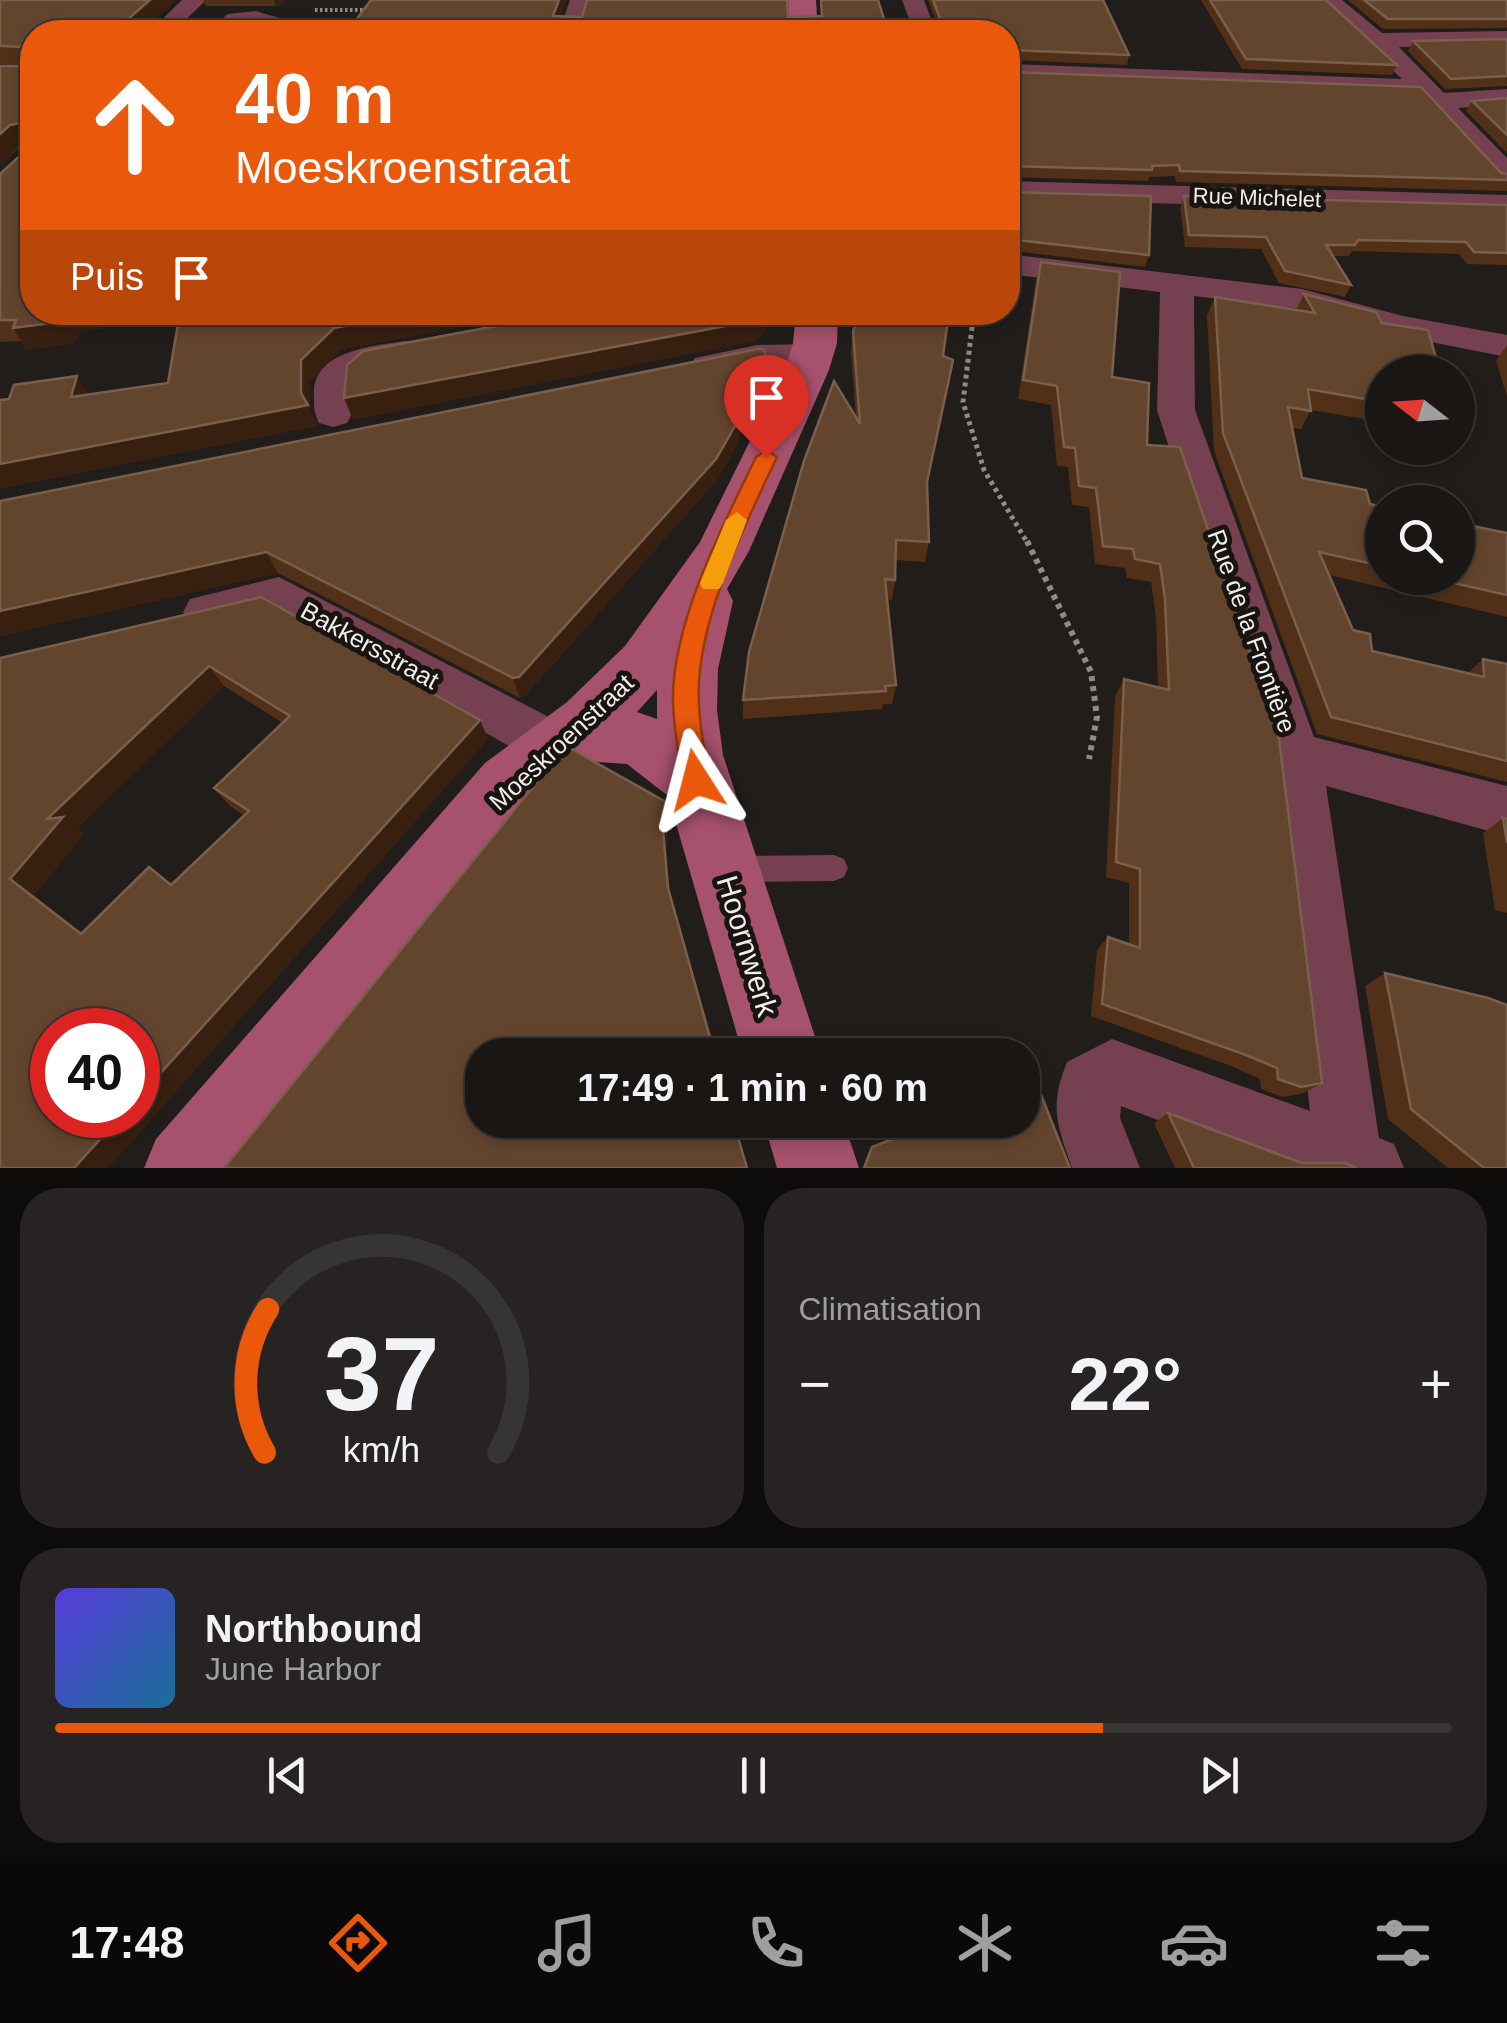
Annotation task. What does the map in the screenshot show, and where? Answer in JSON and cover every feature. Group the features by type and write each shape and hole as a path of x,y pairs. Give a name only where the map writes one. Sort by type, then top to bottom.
{"street":[{"path":"173,20 195,0"},
{"path":"1328,0 1378,40 1507,175"},
{"path":"1378,40 1507,38"},
{"path":"1020,73 1507,98"},
{"path":"1465,132 1507,130"},
{"name":"Rue Michelet","path":"1020,190 1507,204"},
{"path":"1020,266 1302,298 1400,326 1507,346"},
{"name":"Rue de la Frontière","path":"1176,285 1176,410 1295,754 1359,1164"},
{"path":"681,371 757,356 815,334"},
{"name":"Moeskroenstraat","path":"185,1168 508,784 589,721 646,663 682,616 722,551 815,334"},
{"path":"333,414 333,381 358,360 435,346"},
{"path":"309,448 365,436"},
{"name":"Hoornwerk","path":"722,551 696,630 685,680 688,737 696,780 777,1038"},
{"name":"Bakkersstraat","path":"167,620 279,595 554,745"},
{"path":"554,745 582,736 626,735 650,743 696,780"},
{"path":"1295,754 1507,811"},
{"path":"1106,1168 1087,1118 1090,1085 1104,1073 1125,1073 1359,1164"},
{"path":"808,1138 818,1168"}],"lane":[{"path":"723,870 834,868"}],"path":[{"path":"972,325 962,402 984,470 1032,550 1090,672 1097,717 1089,759"}],"building":[{"path":"0,0 150,0 127,20 20,20 20,47 0,46"},
{"path":"371,0 559,0 553,16 582,17 587,0 787,0 788,17 822,16 821,0 878,0 884,20 356,20"},
{"path":"933,0 1103,0 1129,55 1020,50 1020,20 941,20"},
{"path":"1210,0 1326,0 1397,65 1246,59"},
{"path":"1364,0 1507,0 1507,19 1388,19"},
{"path":"1507,39 1507,76 1451,79 1413,41"},
{"path":"0,66 20,66 20,123 10,125 0,134"},
{"path":"1020,72 1421,87 1501,173 1507,174 1507,180 1180,171 1179,165 1152,166 1152,170 1020,166"},
{"path":"1507,98 1507,135 1472,101"},
{"path":"20,156 20,325 36,325 13,328 16,320 0,320 0,174"},
{"path":"1020,192 1151,196 1149,255 1020,240"},
{"path":"1184,196 1507,205 1507,253 1474,252 1466,242 1358,240 1355,245 1326,245 1351,285 1285,271 1266,237 1189,235"},
{"path":"1041,262 1120,272 1112,377 1149,383 1147,445 1180,447 1279,739 1322,1083 1301,1087 1278,1079 1277,1068 1102,1004 1108,937 1140,948 1140,869 1116,862 1124,679 1169,690 1165,599 1160,564 1135,559 1133,549 1103,546 1096,488 1079,486 1075,448 1064,447 1057,386 1023,380"},
{"path":"1304,294 1376,312 1382,323 1428,330 1435,355 1365,355 1365,399 1308,389 1311,411 1288,407 1302,478 1365,490 1365,562 1319,552 1353,630 1370,634 1372,651 1484,677 1483,659 1507,664 1507,761 1331,717 1223,433 1215,297 1315,313"},
{"path":"178,325 350,325 334,328 301,360 301,393 308,405 0,464 0,400 9,399 14,385 77,376 71,397 168,383"},
{"path":"501,325 731,325 344,398 347,365 363,351"},
{"path":"855,325 947,325 943,356 953,360 927,482 929,542 896,540 895,580 885,579 896,685 885,686 886,691 743,700 749,652 804,461 834,381 860,424"},
{"path":"763,349 767,357 733,418 739,419 716,459 519,677 513,678 266,552 0,611 0,501"},
{"path":"1475,526 1507,533 1507,595 1475,588"},
{"path":"261,597 480,720 160,1074 160,1008 30,1008 30,1138 101,1138 74,1168 0,1168 0,658","holes":["209,666 290,716 214,788 249,811 171,885 149,867 81,934 10,879 63,817 47,819"]},
{"path":"568,747 666,802 663,829 668,888 710,1038 465,1038 465,1138 738,1138 747,1168 224,1168"},
{"path":"1385,973 1507,1005 1507,1168 1484,1168 1411,1109"},
{"path":"1040,1092 1070,1168 864,1168 872,1147 895,1138 1040,1138"},
{"path":"1168,1113 1302,1163 1345,1163 1357,1168 1194,1168"}],"slow traffic":[{"path":"711,583 737,520"}],"route":[{"path":"696,780 686,702 689,656 722,551 766,457"}]}
